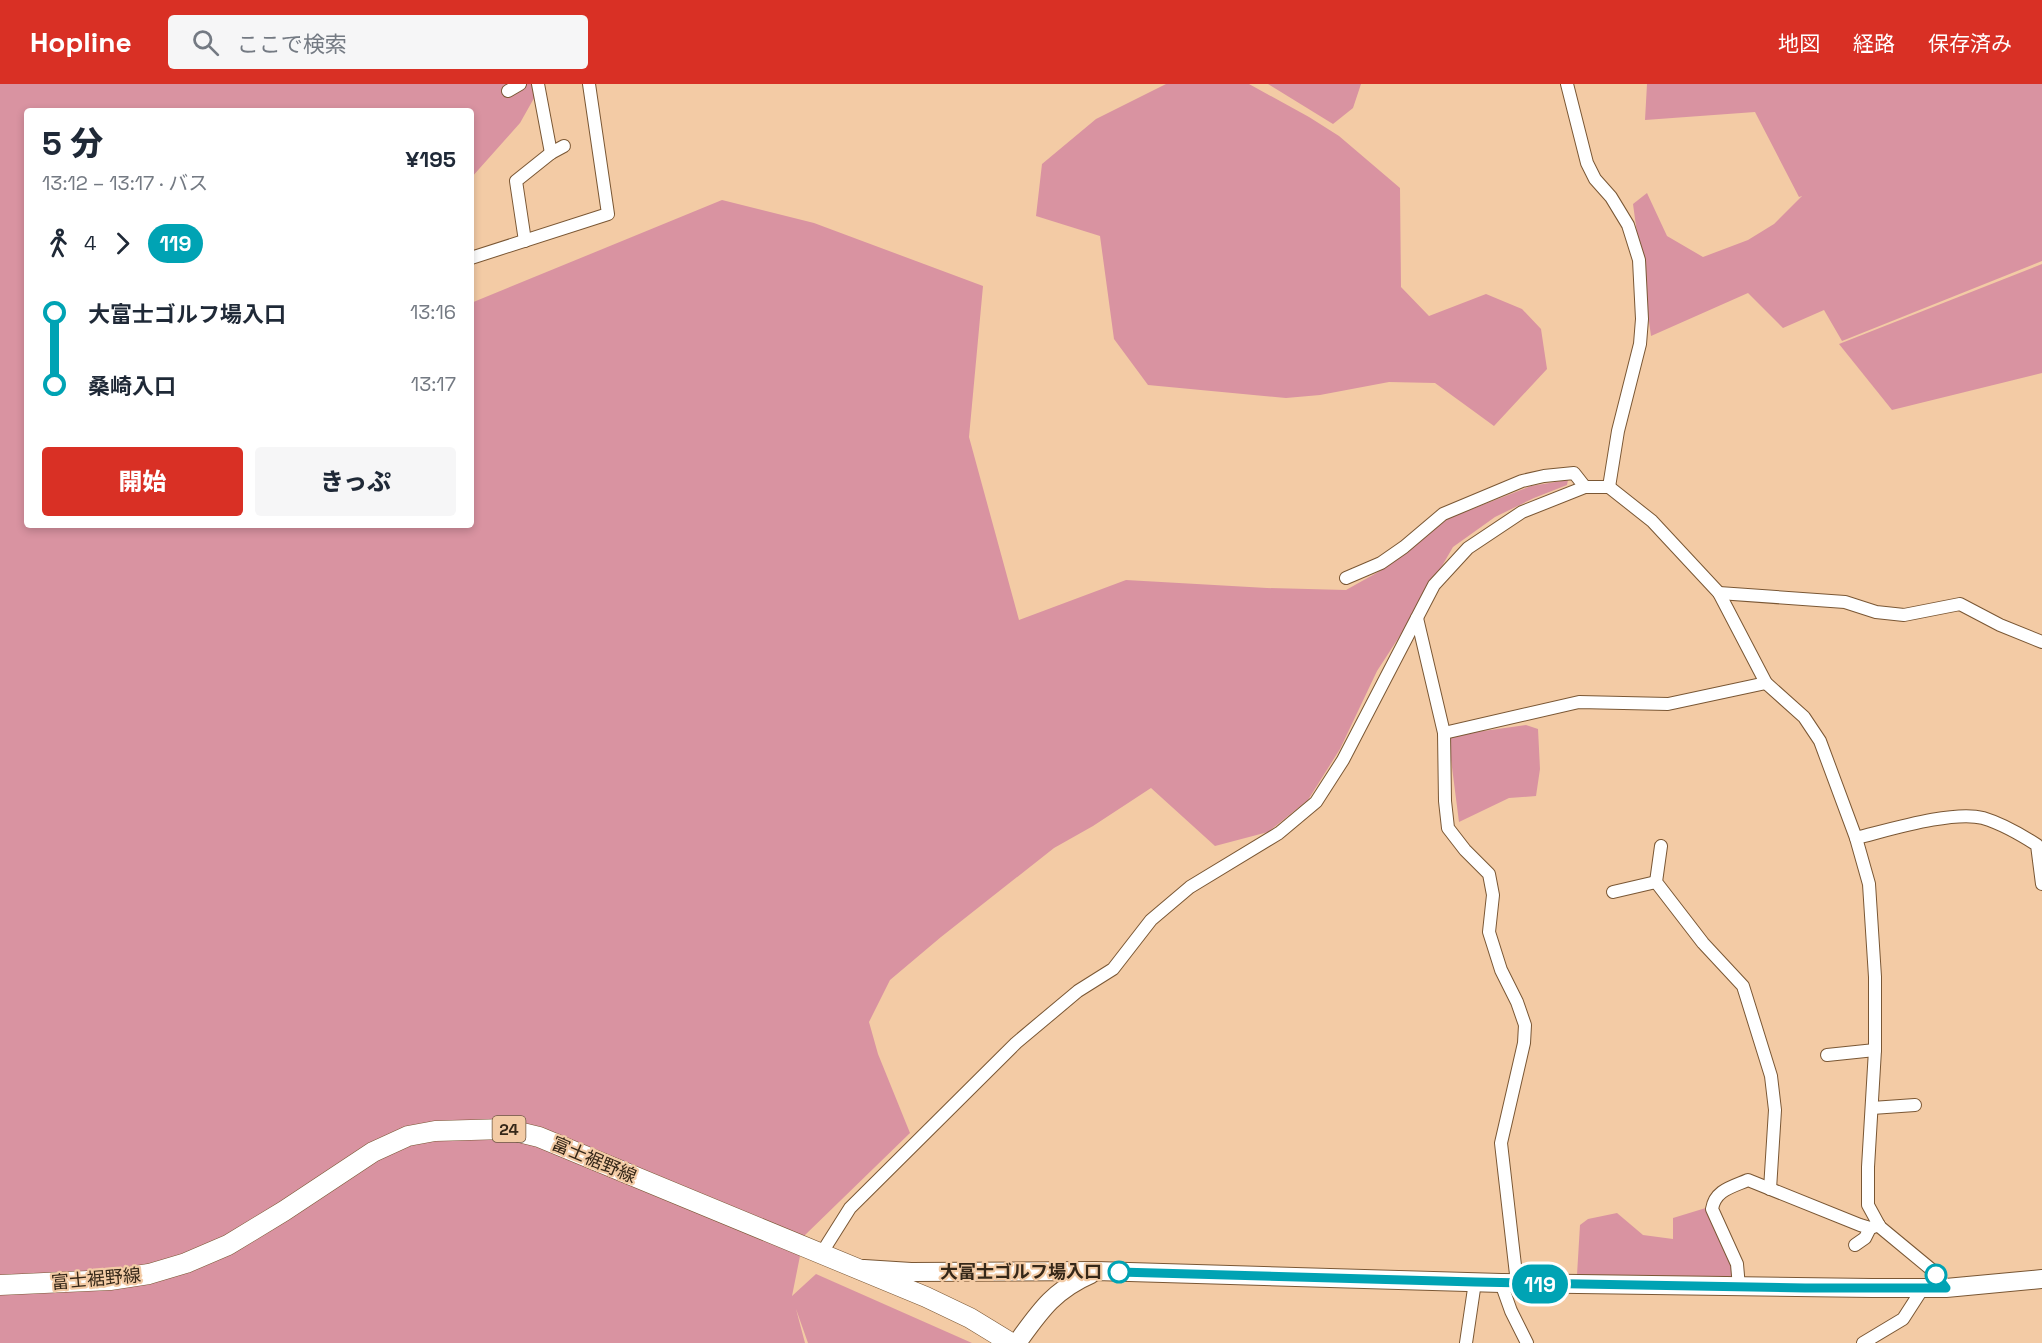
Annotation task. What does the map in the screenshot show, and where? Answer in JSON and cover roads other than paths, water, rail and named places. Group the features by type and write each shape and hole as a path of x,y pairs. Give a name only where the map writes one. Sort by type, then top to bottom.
{"main road":[{"name":"富士裾野線","path":"0,1285 110,1280 149,1274 186,1263 228,1245 373,1152 408,1136 447,1130 506,1129 539,1137 934,1301 970,1318 1011,1343"}],"street":[{"path":"508,91 520,84"},
{"path":"538,84 550,153"},
{"path":"474,257 608,214 589,84"},
{"path":"1567,84 1587,163 1595,179 1611,197 1628,225 1639,260 1642,319 1640,344 1618,431 1609,487"},
{"path":"525,241 516,181 550,153 564,146"},
{"path":"1346,578 1381,563 1443,514 1522,481 1574,473 1585,487"},
{"path":"821,1254 850,1208 1016,1043 1078,991 1113,969 1151,920 1190,888 1279,833 1316,802 1343,760 1434,585 1468,548 1522,512 1585,487 1609,487 1652,521 1719,593 1766,683 1804,717 1821,741 1856,838 1869,884 1875,977 1875,1050 1868,1205 1874,1226"},
{"path":"1719,593 1845,602 1876,612 1904,615 1960,604 2000,625 2042,642"},
{"path":"1417,618 1444,733 1445,801 1448,828 1465,850 1489,874 1493,895 1489,932 1501,970 1517,1002 1525,1025 1524,1043 1501,1143 1511,1311 1527,1343"},
{"path":"1444,733 1579,702 1668,704 1766,683"},
{"path":"1856,838 1958,815 1982,818 2013,830 2037,845 2042,884"},
{"path":"1662,846 1656,882 1703,943 1743,986 1771,1076 1775,1110 1770,1189"},
{"path":"1613,892 1656,882"},
{"path":"1827,1055 1875,1050"},
{"path":"1872,1108 1915,1105"},
{"path":"1739,1287 1737,1264 1712,1209 1713,1201 1721,1192 1748,1180 1874,1226 1932,1270 1946,1288"},
{"path":"1855,1245 1865,1238 1874,1226"},
{"path":"856,1268 960,1273 1096,1272 1739,1287 1946,1288 2042,1279"},
{"path":"1017,1343 1053,1296 1075,1280 1096,1272"},
{"path":"1466,1343 1475,1282"},
{"path":"1863,1343 1903,1319 1923,1288"}],"place":[{"name":"大富士ゴルフ場入口","path":"1119,1272"}]}
